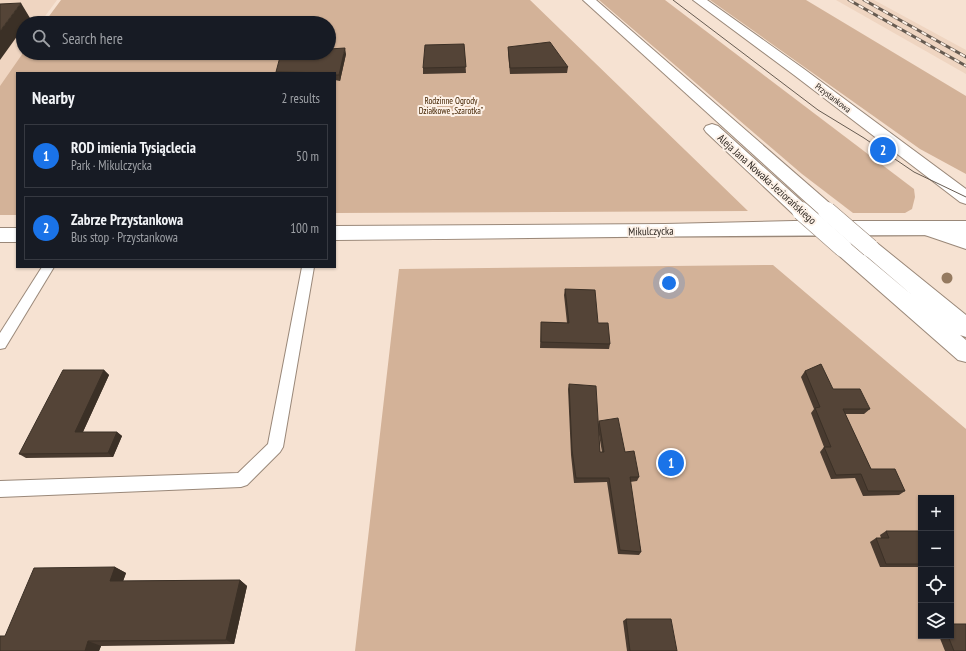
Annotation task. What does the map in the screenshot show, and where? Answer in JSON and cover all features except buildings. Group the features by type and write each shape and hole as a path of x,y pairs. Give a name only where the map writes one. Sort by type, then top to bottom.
{"main road":[{"name":"Przystankowa","path":"699,0 799,72 966,198"},
{"name":"Aleja Jana Nowaka-Jeziorańskiego","path":"583,2 684,104"},
{"name":"Aleja Jana Nowaka-Jeziorańskiego","path":"583,2 870,248 966,328"},
{"name":"Aleja Jana Nowaka-Jeziorańskiego","path":"701,120 842,248 966,353"},
{"name":"Mikulczycka","path":"336,233 665,231 794,228 966,228"},
{"path":"926,228 966,242"},
{"path":"0,235 16,235"}],"lane":[{"path":"0,344 47,268"},
{"path":"0,489 241,480 275,447 308,268"}],"shaded area":[{"path":"0,0 57,0 45,16 16,16 16,60 29,60 18,72 16,72 16,76 0,117"},
{"path":"836,0 874,0 966,50 966,74"}],"green space":[{"name":"Rodzinne Ogrody Działkowe „Szarotka”","path":"61,0 530,0 748,211 336,213 336,72 16,72 16,215 0,215 0,86 18,60 336,60 336,16 49,16"},
{"path":"599,0 665,0 914,189 915,197 912,209 905,213 853,213 802,174"},
{"path":"710,0 806,0 966,96 966,174 920,149"},
{"path":"773,265 966,429 966,651 355,651 399,269"}],"tram line":[{"path":"673,0 818,110 864,138 914,172 966,197"}],"railway":[{"path":"849,0 966,66"},
{"path":"864,0 966,57"}],"place":[{"name":"Zabrze Przystankowa","path":"883,150"},
{"name":"ROD imienia Tysiąclecia","path":"671,463"}]}
